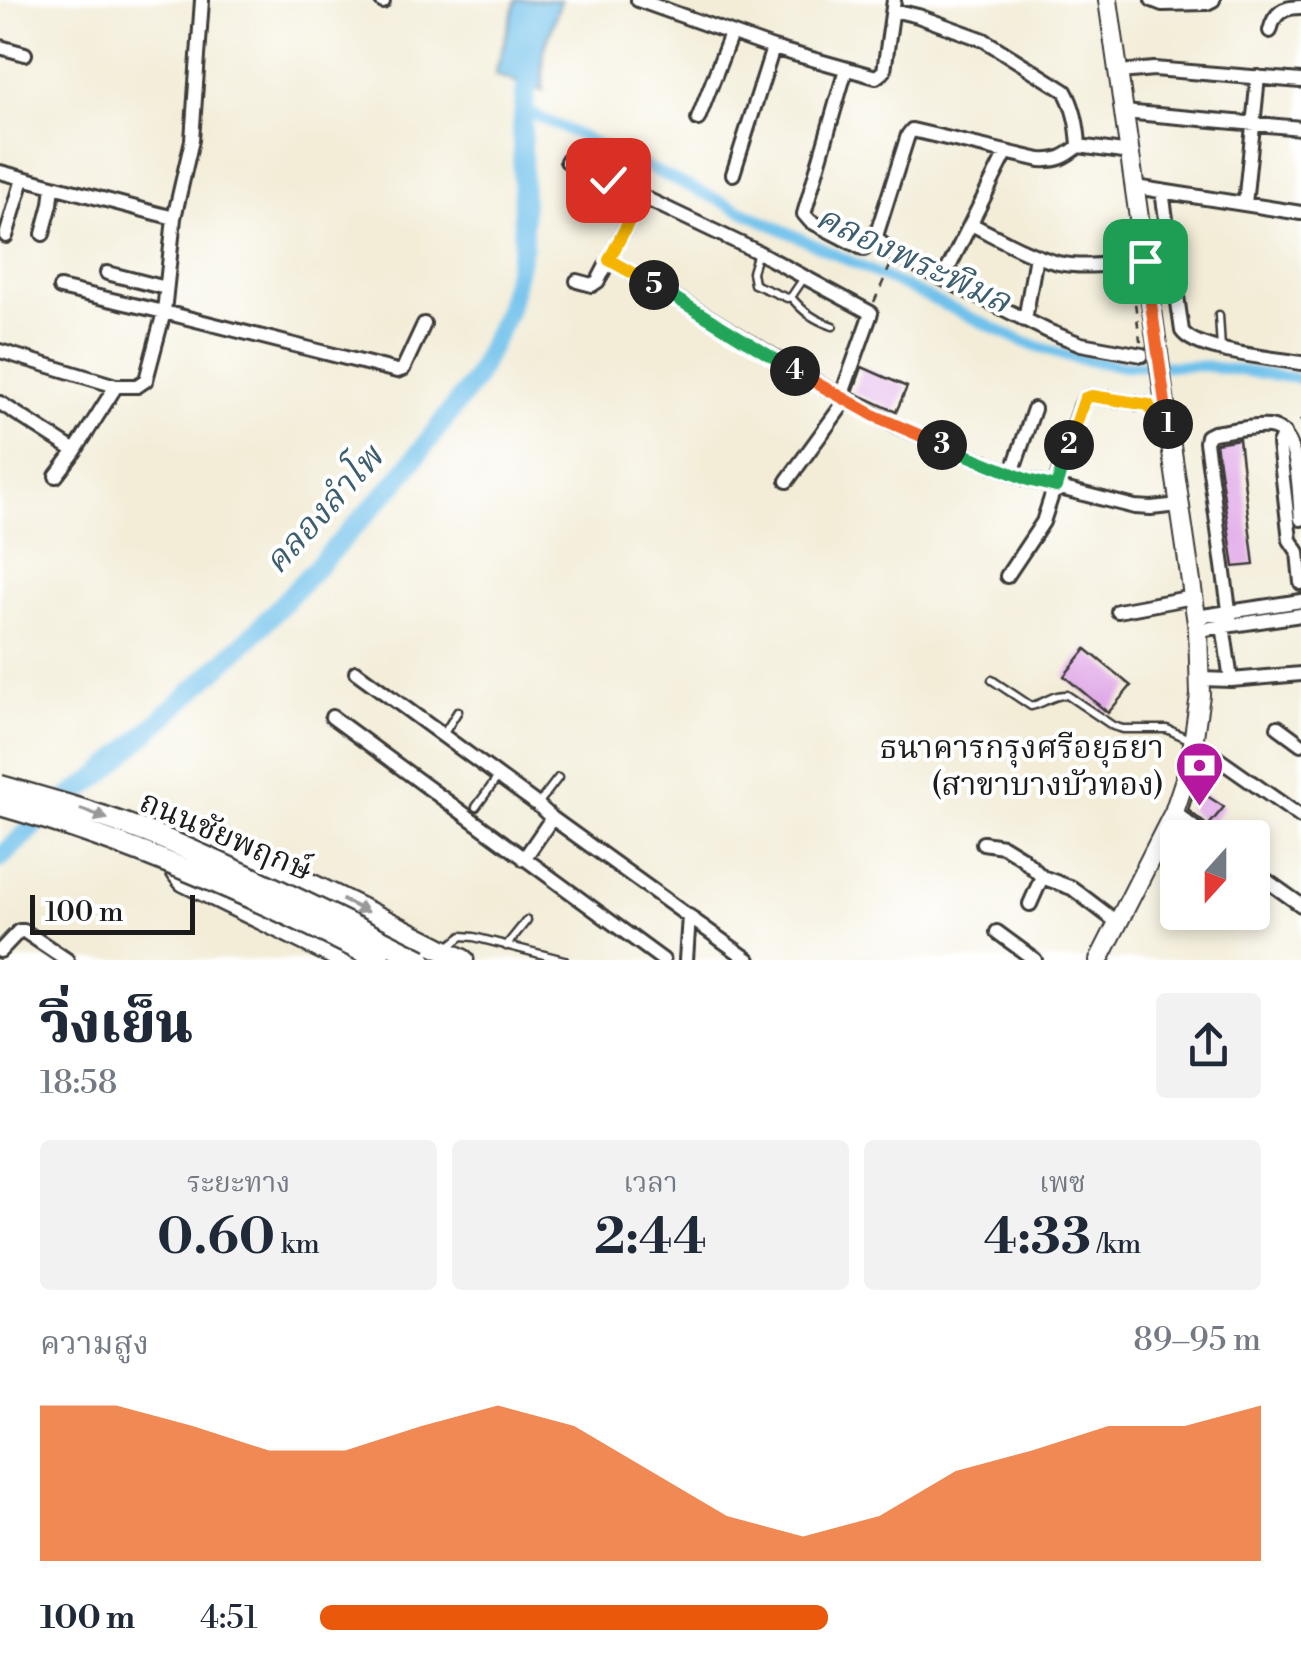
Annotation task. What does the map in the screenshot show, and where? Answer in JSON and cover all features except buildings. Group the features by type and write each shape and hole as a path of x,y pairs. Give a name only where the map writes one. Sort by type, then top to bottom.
{"main road":[{"path":"1099,960 1174,812 1194,742 1200,679 1197,623 1108,0"},
{"name":"ถนนชัยพฤกษ์","path":"0,786 166,840 330,914 420,960"},
{"name":"ถนนชัยพฤกษ์","path":"0,805 101,836 188,869 380,960"},
{"path":"345,960 184,882 173,859 179,845 187,839 200,839 228,849 454,955"}],"street":[{"path":"0,351 116,386 137,386 146,380 164,312 174,218 192,140 202,0"},
{"path":"638,0 773,48 876,77 882,74 894,5 984,40 1065,91 1078,129 1079,146"},
{"path":"1152,0 1162,4 1212,0"},
{"path":"1270,31 1280,11 1301,7"},
{"path":"698,119 731,34"},
{"path":"0,47 25,54"},
{"path":"734,174 773,48"},
{"path":"846,68 804,214 864,248"},
{"path":"1118,72 1154,69 1301,81"},
{"path":"1244,204 1258,77"},
{"path":"1124,112 1301,128"},
{"path":"1130,154 1079,146 1053,161 916,129 909,132 876,236 895,254 1025,320 1082,344 1142,355"},
{"path":"943,279 1006,153"},
{"path":"567,161 758,252 871,313 843,399 787,482"},
{"path":"0,172 174,218"},
{"path":"6,236 23,179"},
{"path":"43,234 52,204 52,186"},
{"path":"1135,187 1301,212"},
{"path":"1162,190 1182,331 1187,339 1301,362"},
{"path":"577,281 594,284 641,198"},
{"path":"971,224 1036,256 1060,263 1145,261"},
{"path":"1025,320 1036,256"},
{"path":"609,260 843,399 899,427 1028,480 1135,507 1180,505"},
{"path":"107,273 166,288"},
{"path":"60,288 397,371 403,369 424,324"},
{"path":"56,476 116,386"},
{"path":"1007,576 1043,522 1085,398 1149,405 1154,424 1169,434"},
{"path":"0,403 75,451"},
{"path":"1012,473 1034,409"},
{"path":"1231,680 1208,436 1267,427 1284,433 1279,444 1301,518"},
{"path":"1291,489 1290,540 1299,548 1301,583"},
{"path":"1118,611 1193,598"},
{"path":"1226,619 1301,602"},
{"path":"1197,623 1301,614"},
{"path":"356,672 749,960"},
{"path":"1200,679 1301,674"},
{"path":"332,718 663,960"},
{"path":"1278,727 1301,744"},
{"path":"1194,742 1301,817"},
{"path":"1174,812 1184,820"},
{"path":"524,859 552,818"},
{"path":"982,843 1003,846 1042,877 1072,888 1118,923"},
{"path":"1030,904 1042,877"},
{"path":"1270,883 1301,905"},
{"path":"686,960 688,916"},
{"path":"0,951 24,931 67,960"},
{"path":"996,932 1036,960"}],"lane":[{"path":"758,252 752,272 754,284 792,298"},
{"path":"792,298 804,277"},
{"path":"792,298 802,310 833,326"},
{"path":"1219,315 1222,349"},
{"path":"992,680 1031,706 1046,698 1067,696 1113,726 1167,729 1194,742"},
{"path":"442,736 458,711"},
{"path":"476,807 498,777"},
{"path":"538,805 558,778"},
{"path":"506,946 526,920"},
{"path":"454,955 462,936 564,960"}],"path":[{"path":"875,298 892,261"}],"water":[{"path":"516,0 561,0 543,53 543,91 495,75"}],"waterway":[{"name":"คลองลำโพ","path":"0,858 51,810 101,775 251,637 398,480 474,381 507,312 523,245 522,128 529,60"},
{"name":"คลองพระพิมล","path":"524,110 1024,342 1074,358 1122,366 1205,366 1301,379"}],"place":[{"name":"ธนาคารกรุงศรีอยุธยา (สาขาบางบัวทอง)","path":"1199,808"}],"route":[{"path":"608,180 641,198 609,260 875,416 1028,480 1056,487 1085,398 1149,405 1154,424 1169,434 1145,261"}]}
